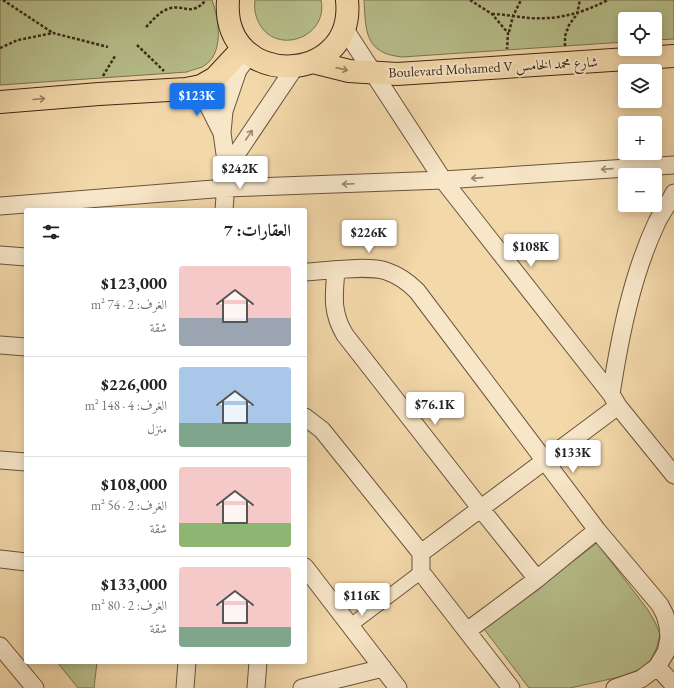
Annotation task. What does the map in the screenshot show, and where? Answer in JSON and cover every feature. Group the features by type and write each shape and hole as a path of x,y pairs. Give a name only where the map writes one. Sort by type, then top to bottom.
{"main road":[{"path":"0,102 186,89 201,86 215,78 247,51 237,40 230,27 227,12 228,0"},
{"path":"304,64 325,54 332,48 344,28 347,14 347,0"},
{"name":"Boulevard Mohamed V شارع محمد الخامس","path":"247,51 266,63 276,66 304,64 372,73 424,73 674,56"}],"street":[{"path":"344,28 443,180 674,475"},
{"path":"224,208 227,168 222,133 224,111 238,70 247,51"},
{"path":"227,168 304,64"},
{"path":"186,89 207,103 222,133"},
{"path":"0,206 226,188 443,180 674,165"},
{"path":"421,553 545,460 614,400 623,329 632,291 657,222 674,193"},
{"path":"0,255 24,257"},
{"path":"307,272 370,269 385,271 407,282 417,291 597,530 660,605 668,626 669,638 666,652 657,667 641,678 615,688"},
{"path":"336,270 334,301 338,324 537,579"},
{"path":"0,345 24,347"},
{"path":"307,419 322,430 421,553 421,572 511,688"},
{"path":"0,460 24,462"},
{"path":"467,631 537,579 597,530"},
{"path":"0,559 24,562"},
{"path":"307,570 398,688"},
{"path":"351,625 421,572"},
{"path":"0,646 35,688"},
{"path":"185,688 187,664"},
{"path":"256,688 258,664"},
{"path":"657,667 674,685"},
{"path":"302,688 383,668"}],"path":[{"path":"3,0 53,34 108,47"},
{"path":"146,27 160,12 176,7 192,10 199,7 206,0"},
{"path":"470,0 492,14 508,32"},
{"path":"506,54 508,32 513,16 521,0"},
{"path":"565,50 564,36 569,25 577,14 580,0"},
{"path":"492,14 532,18 561,17 577,14 608,0"},
{"path":"0,48 18,40 53,34"},
{"path":"137,45 169,76"},
{"path":"100,81 115,56"}],"green space":[{"path":"0,0 212,0 217,17 217,46 209,61 202,67 187,72 0,85"},
{"path":"255,0 321,0 321,13 317,24 309,33 298,38 287,40 276,38 266,32 258,21 255,11"},
{"path":"364,0 674,0 674,39 662,40 662,12 618,12 618,42 402,57 390,55 380,51 370,39 365,21"},
{"path":"597,543 648,610 655,622 660,634 657,647 651,660 640,669 624,676 570,688 529,688 484,629"},
{"path":"59,664 97,664 94,688 78,688"}]}
